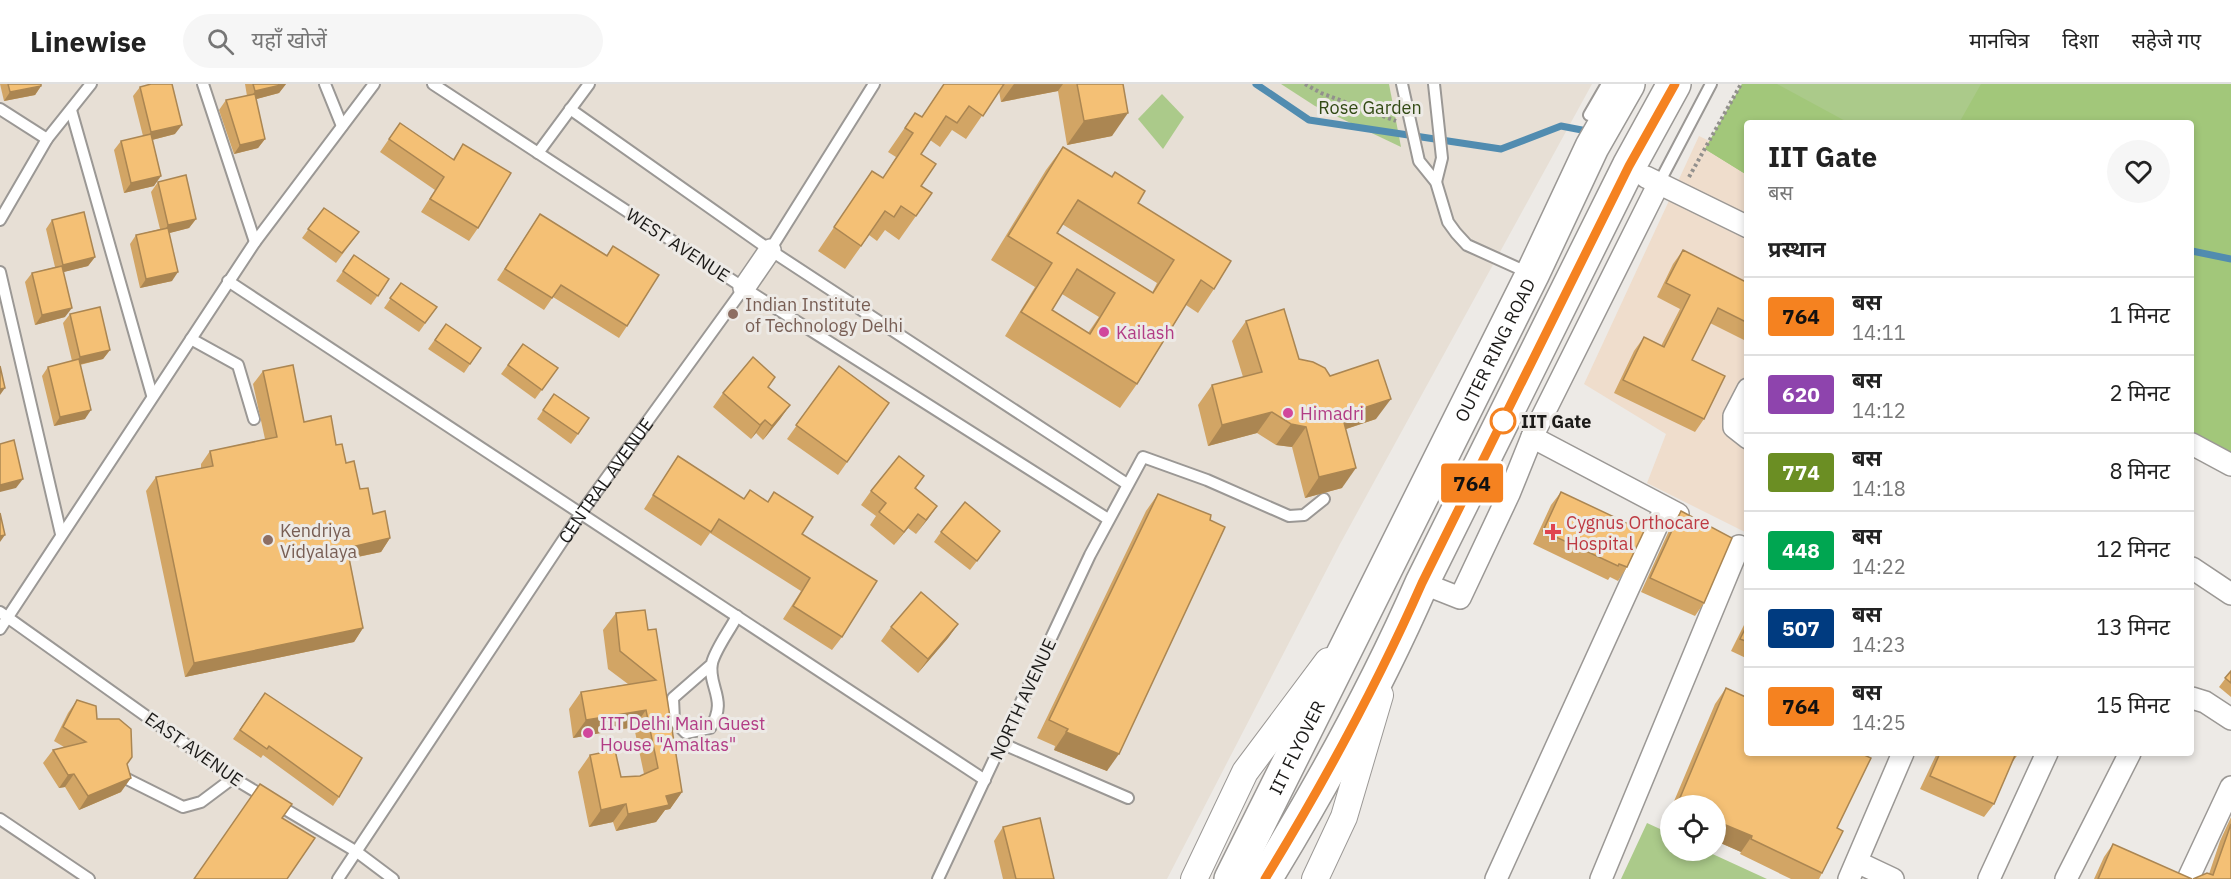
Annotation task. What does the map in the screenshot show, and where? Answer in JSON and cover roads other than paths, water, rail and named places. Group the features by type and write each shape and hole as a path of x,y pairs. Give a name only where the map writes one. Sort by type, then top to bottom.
{"main road":[{"name":"OUTER RING ROAD","path":"1361,617 1532,274 1592,147 1628,84"},
{"path":"1397,640 1422,583 1564,296 1629,166 1674,84"},
{"name":"IIT FLYOVER","path":"1244,876 1361,617"},
{"name":"IIT FLYOVER","path":"1244,876 1309,806 1397,640"}],"street":[{"path":"1629,166 1744,225"},
{"path":"1422,583 1460,598 1509,494 1532,437 1659,183"},
{"name":"CENTRAL AVENUE","path":"744,288 770,250"},
{"path":"1564,296 1593,315"},
{"path":"1744,397 1734,416 1734,427 1744,435"},
{"path":"1532,437 1697,524"},
{"path":"2194,445 2231,465"},
{"path":"1496,879 1665,508"},
{"path":"1718,535 1744,548"},
{"path":"1601,879 1744,551"},
{"path":"2194,569 2231,594"},
{"path":"1194,879 1245,772 1361,617"},
{"path":"1315,879 1344,818 1397,640"},
{"path":"2194,699 2205,702 2231,719"},
{"path":"1893,879 1853,871 1902,756"},
{"path":"1989,879 2046,756"},
{"path":"2066,879 2128,756"},
{"path":"2188,879 2231,787"}],"lane":[{"path":"0,220 47,139 91,84"},
{"path":"203,84 255,242"},
{"path":"325,84 342,126"},
{"path":"0,629 4,615 61,534 228,281 374,84"},
{"name":"WEST AVENUE","path":"433,84 744,288 1108,519"},
{"path":"538,153 589,84"},
{"name":"CENTRAL AVENUE","path":"770,250 874,84"},
{"path":"1402,84 1409,127 1419,161 1436,182 1449,222 1467,245 1532,274"},
{"path":"1434,84 1441,150 1436,182"},
{"path":"1589,115 1607,84"},
{"path":"1659,183 1712,84"},
{"path":"0,109 47,139"},
{"path":"71,110 152,395"},
{"path":"570,110 770,250 1127,484"},
{"path":"0,272 61,534"},
{"path":"228,281 985,780"},
{"name":"CENTRAL AVENUE","path":"338,879 581,513 744,288"},
{"path":"191,339 238,365 254,419"},
{"name":"NORTH AVENUE","path":"938,879 1108,519 1143,457 1207,480 1289,516 1304,515 1324,500"},
{"name":"EAST AVENUE","path":"4,615 233,778 357,852 393,879"},
{"path":"712,664 718,706 716,719 710,728 686,733 674,721 673,698 712,664 737,616"},
{"path":"1003,744 1128,798"},
{"path":"125,778 183,807 201,802 233,778"},
{"path":"0,819 89,879"}],"waterway":[{"path":"1256,84 1309,120 1501,149 1561,126 1587,131"},
{"path":"2194,251 2231,259"}],"place":[{"name":"Indian Institute of Technology Delhi","path":"733,314"},
{"name":"Kailash","path":"1104,332"},
{"name":"Himadri","path":"1288,413"},
{"name":"IIT Gate","path":"1503,421"},
{"name":"Cygnus Orthocare Hospital","path":"1553,532"},
{"name":"Kendriya Vidyalaya","path":"268,540"},
{"name":"IIT Delhi Main Guest House \"Amaltas\"","path":"588,733"}],"park label":[{"name":"Rose Garden","path":"1370,107"}]}
